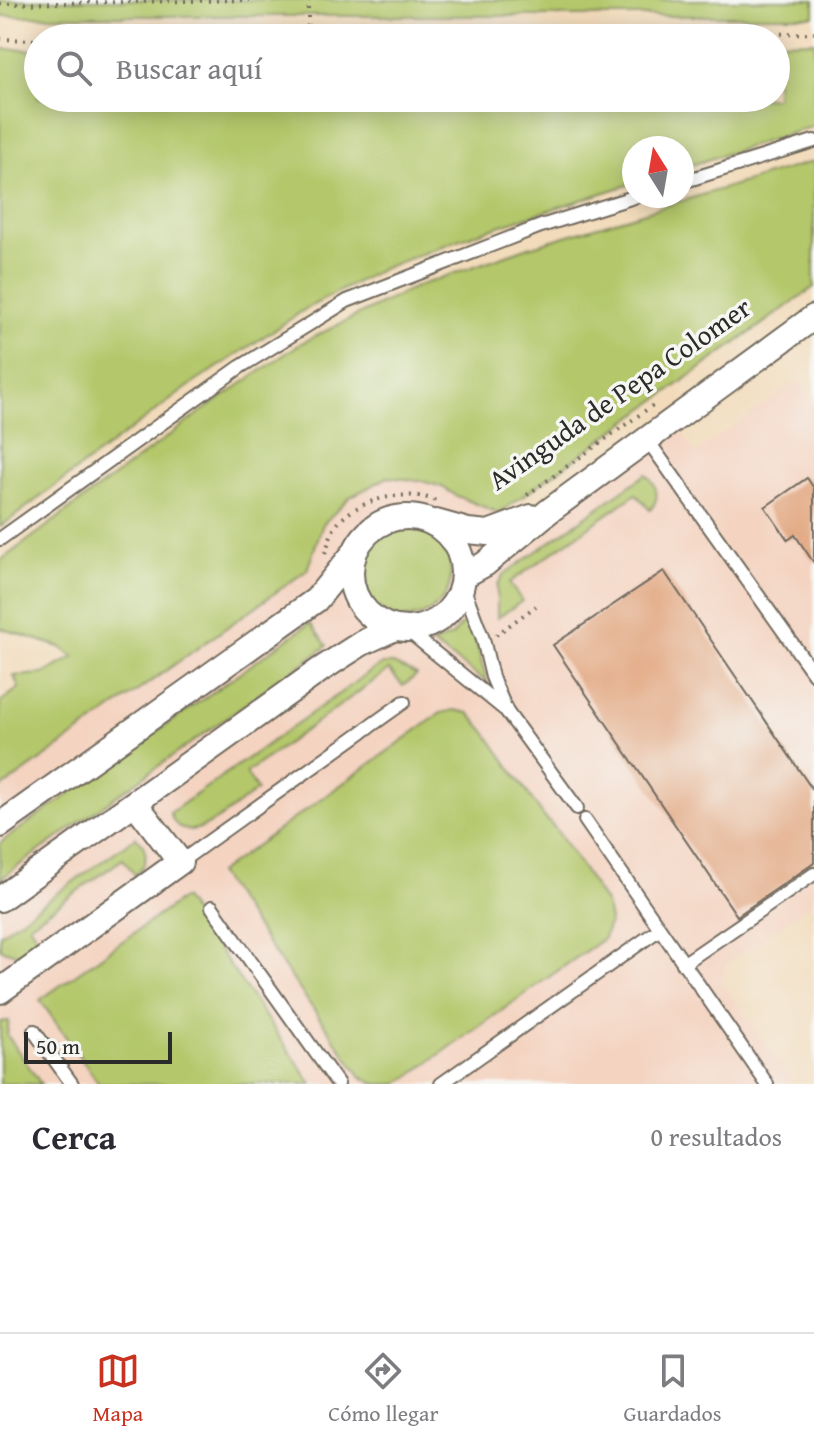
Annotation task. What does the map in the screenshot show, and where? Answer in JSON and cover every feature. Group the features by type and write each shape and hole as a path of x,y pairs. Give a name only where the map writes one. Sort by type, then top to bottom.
{"street":[{"name":"Avinguda de Pepa Colomer","path":"463,581 646,438 814,317"},
{"name":"Avinguda de Pepa Colomer","path":"417,517 468,531 488,533 549,511"},
{"path":"0,825 316,600 368,532 379,524 391,519 417,517 432,522 448,533 458,548 464,566 463,581 449,612 426,627 401,629 362,643 0,899"},
{"path":"354,553 350,577 353,593 361,607 375,621 401,629"},
{"path":"2,986 180,862 135,803"}],"lane":[{"path":"694,178 814,141"},
{"path":"0,539 240,367 347,301 541,226 622,201"},
{"path":"646,438 814,674"},
{"path":"463,581 492,677 507,712 577,808"},
{"path":"401,629 507,712"},
{"path":"180,862 404,702"},
{"path":"585,820 767,1084"},
{"path":"683,964 814,874"},
{"path":"212,907 338,1084"},
{"path":"441,1084 660,929"},
{"path":"34,1031 72,1084"}],"path":[{"path":"0,4 249,0"},
{"path":"308,0 308,24"},
{"path":"790,34 814,33"},
{"path":"0,39 24,40"},
{"name":"Avinguda de Pepa Colomer","path":"519,501 663,398"},
{"path":"321,565 334,528 362,504 406,495 430,498 444,505"}],"shaded area":[{"path":"797,381 814,405 814,901 726,964 723,983 794,1084 0,1084 0,789 307,570 323,524 349,497 388,477 442,487 499,513 549,511 672,420 696,453"}],"green space":[{"path":"0,0 814,0 814,16 0,16"},
{"path":"814,41 814,126 694,164 694,136 622,136 622,187 480,232 384,268 307,308 188,387 0,527 0,49 24,50 24,112 790,112 790,42"},
{"path":"814,161 814,287 499,513 442,487 388,477 350,497 323,524 307,570 0,789 0,702 19,688 14,676 43,674 74,657 60,647 0,628 0,561 201,412 301,343 415,287 529,247 658,208 694,208 694,197"},
{"path":"646,474 656,492 656,501 650,510 636,494 509,583 522,601 497,618 497,586 503,575"},
{"path":"406,528 423,532 438,541 447,556 451,573 447,590 438,605 423,614 406,618 389,614 374,605 365,590 361,573 365,556 374,541 389,532"},
{"path":"469,616 487,682 432,644 452,636"},
{"path":"310,623 327,646 0,879 0,843"},
{"path":"383,664 393,664 417,675 403,686 389,670 246,773 257,790 225,815 198,828 187,830 177,825 170,813"},
{"path":"454,710 469,713 485,731 606,904 610,920 604,938 398,1084 376,1084 361,1077 218,873 441,713"},
{"path":"136,837 146,856 140,871 135,875 123,859 29,925 41,943 19,955 0,949 0,934"},
{"path":"183,898 312,1084 99,1084 40,1000"},
{"path":"9,1021 7,1035 41,1084 0,1084 0,1022"}],"building":[{"path":"807,478 814,488 814,563 795,535 788,540 765,507"},
{"path":"664,571 814,792 814,863 737,916 553,645"}]}
